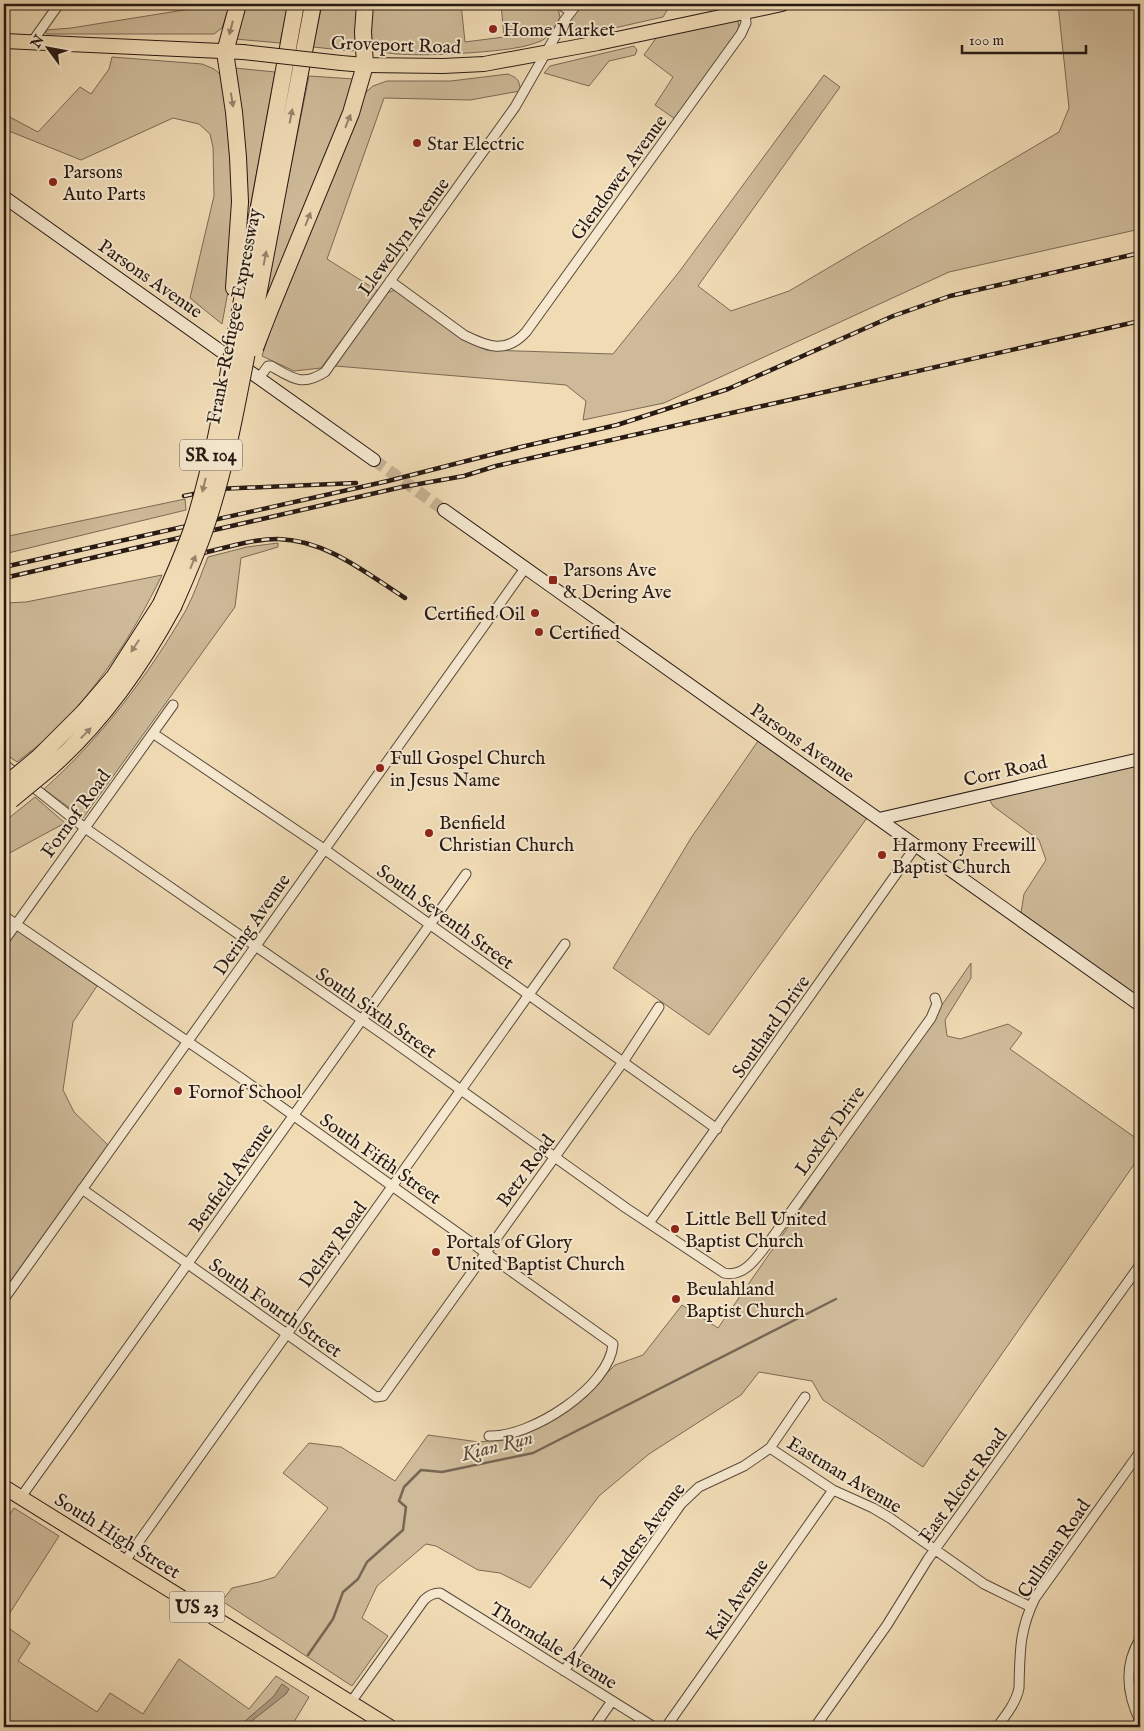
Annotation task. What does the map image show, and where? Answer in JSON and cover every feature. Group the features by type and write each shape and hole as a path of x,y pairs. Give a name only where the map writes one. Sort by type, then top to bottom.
{"highway":[{"path":"238,4 225,52 235,121 240,202 250,303"},
{"name":"Frank-Refugee Expressway","path":"6,797 45,762 114,677 167,606 199,547 211,512 239,392 250,303 296,4"},
{"name":"Frank-Refugee Expressway","path":"167,606 173,577 194,521 204,486 250,303 313,4"},
{"path":"250,303 351,113 365,65 363,32 365,4"}],"main road":[{"name":"Groveport Road","path":"4,41 243,52 365,65 443,66 484,64 782,4"},
{"name":"South High Street","path":"4,1487 390,1727"}],"street":[{"path":"32,42 59,4"},
{"path":"560,4 571,12"},
{"name":"Llewellyn Avenue","path":"259,378 268,366 292,379 299,380 315,378 325,372 515,107 577,4"},
{"name":"Glendower Avenue","path":"390,281 464,335 488,346 515,343 526,332 741,34 746,23 745,12"},
{"name":"Parsons Avenue","path":"4,197 374,460"},
{"name":"Parsons Avenue","path":"444,510 1140,1005"},
{"name":"Dering Avenue","path":"4,1299 526,567"},
{"name":"Fornof Road","path":"4,940 154,734 173,705"},
{"name":"South Seventh Street","path":"154,734 431,925 717,1129"},
{"name":"Corr Road","path":"879,819 1140,758"},
{"name":"South Sixth Street","path":"4,764 85,828 362,1020 554,1158 720,1271 738,1274"},
{"name":"Southard Drive","path":"649,1223 916,846"},
{"name":"Benfield Avenue","path":"21,1497 466,874"},
{"name":"South Fifth Street","path":"4,916 188,1041 613,1344 610,1359 602,1372 572,1402 522,1431 502,1436 490,1436"},
{"name":"Delray Road","path":"125,1561 564,944"},
{"name":"Loxley Drive","path":"738,1274 753,1261 772,1238 931,1018 936,1004 935,998"},
{"name":"Betz Road","path":"379,1398 383,1396 623,1062 659,1007"},
{"name":"South Fourth Street","path":"82,1189 379,1398"},
{"name":"East Alcott Road","path":"815,1727 887,1625 935,1550 1140,1265"},
{"name":"Landers Avenue","path":"564,1671 681,1504 693,1491 744,1466 770,1448 805,1397"},
{"name":"Eastman Avenue","path":"770,1448 833,1490 873,1508 984,1584 1031,1607"},
{"name":"Cullman Road","path":"997,1727 1013,1704 1020,1688 1020,1646 1031,1607 1042,1588 1140,1452"},
{"name":"Kail Avenue","path":"666,1727 833,1490"},
{"name":"Thorndale Avenue","path":"351,1702 424,1600 429,1595 435,1593 445,1595 654,1727"},
{"path":"1140,1639 1131,1658 1128,1680 1130,1696 1140,1721"},
{"path":"594,1727 612,1701"}],"shaded area":[{"path":"195,4 230,4 222,28 214,34 46,34 46,30 71,28 203,7"},
{"path":"245,4 288,4 280,43 235,39"},
{"path":"322,4 359,4 356,50 313,47"},
{"path":"369,4 461,4 465,42 504,37 501,4 554,4 558,7 560,18 547,37 541,41 521,47 464,53 398,54 382,52 374,48 371,43 367,32"},
{"path":"584,4 671,4 663,17 579,36 572,34 568,28 572,17"},
{"path":"1058,4 1140,4 1140,229 949,272 664,403 583,420 586,401 566,385 335,366 386,293 396,290 462,338 487,350 613,354 679,272 824,75 840,87 698,286 731,311 789,291 1059,132 1069,108"},
{"path":"738,20 739,29 675,119 655,105 673,77 644,55 656,38"},
{"path":"634,46 637,50 635,55 609,61 589,86 544,73 550,66"},
{"path":"112,57 202,64 214,69 221,75 226,91 233,217 229,286 222,324 190,298 214,196 213,147 210,134 199,124 173,118 81,160 4,129 4,114 38,132 80,87 91,94 109,69"},
{"path":"235,68 275,72 246,231 242,230"},
{"path":"508,74 518,80 520,91 470,100 384,98 327,259 378,291 321,368 294,371 262,356 285,286 358,104 366,92 373,86 387,81 451,81"},
{"path":"309,76 354,79 341,120 267,302 264,301"},
{"path":"185,499 186,510 4,554 4,537"},
{"path":"278,543 278,547 241,558 235,607 83,818 44,789 85,749 104,727 156,659 186,610 208,557 247,547"},
{"path":"162,575 126,641 82,702 47,738 17,762 4,753 4,603 26,602"},
{"path":"758,741 867,818 709,1035 613,968 691,838"},
{"path":"1140,763 1140,997 1021,913 1024,894 1046,860 1039,840 993,806 988,797"},
{"path":"35,797 65,823 4,856 4,822"},
{"path":"17,930 97,986 73,1022 63,1090 74,1112 108,1145 4,1290 4,948"},
{"path":"971,963 971,978 945,1020 947,1036 960,1039 1008,1024 1022,1033 1010,1049 1140,1141 1140,1156 923,1467 823,1400 812,1381 759,1372 741,1395 649,1454 599,1496 530,1588 500,1573 478,1570 436,1546 426,1544 377,1586 362,1618 388,1636 352,1686 222,1601 232,1588 275,1577 328,1508 283,1473 309,1443 341,1447 395,1481 428,1435 479,1442 508,1439 549,1421 582,1398 615,1365 643,1355 682,1305 718,1328"},
{"path":"14,1508 59,1536 4,1622 4,1523"},
{"path":"4,1625 30,1643 18,1661 97,1712 110,1693 143,1714 179,1659 249,1709 276,1676 309,1697 291,1727 4,1727"},
{"path":"282,1684 289,1689 286,1694 244,1727 238,1727 273,1697"}],"waterway":[{"name":"Kian Run","path":"308,1655 333,1619 343,1592 358,1579 367,1562 403,1530 406,1507 399,1501 404,1487 421,1470 442,1472 533,1453 836,1299"}],"tunnel":[{"path":"374,460 444,510"}],"railway":[{"path":"4,567 388,481 617,425 728,389 893,316 950,296 1140,253"},
{"path":"4,578 402,487 464,476 496,466 1140,321"},
{"path":"184,496 218,489 356,483"},
{"path":"199,554 258,540 278,539 296,541 313,545 345,560 405,598"}],"place":[{"name":"Home Market","path":"493,29"},
{"name":"Star Electric","path":"417,143"},
{"name":"Parsons Auto Parts","path":"53,182"},
{"name":"Parsons Ave & Dering Ave","path":"553,580"},
{"name":"Certified Oil","path":"535,613"},
{"name":"Certified","path":"539,632"},
{"name":"Full Gospel Church in Jesus Name","path":"380,768"},
{"name":"Benfield Christian Church","path":"429,833"},
{"name":"Harmony Freewill Baptist Church","path":"882,855"},
{"name":"Fornof School","path":"178,1091"},
{"name":"Little Bell United Baptist Church","path":"675,1229"},
{"name":"Portals of Glory United Baptist Church","path":"436,1252"},
{"name":"Beulahland Baptist Church","path":"676,1299"}]}
